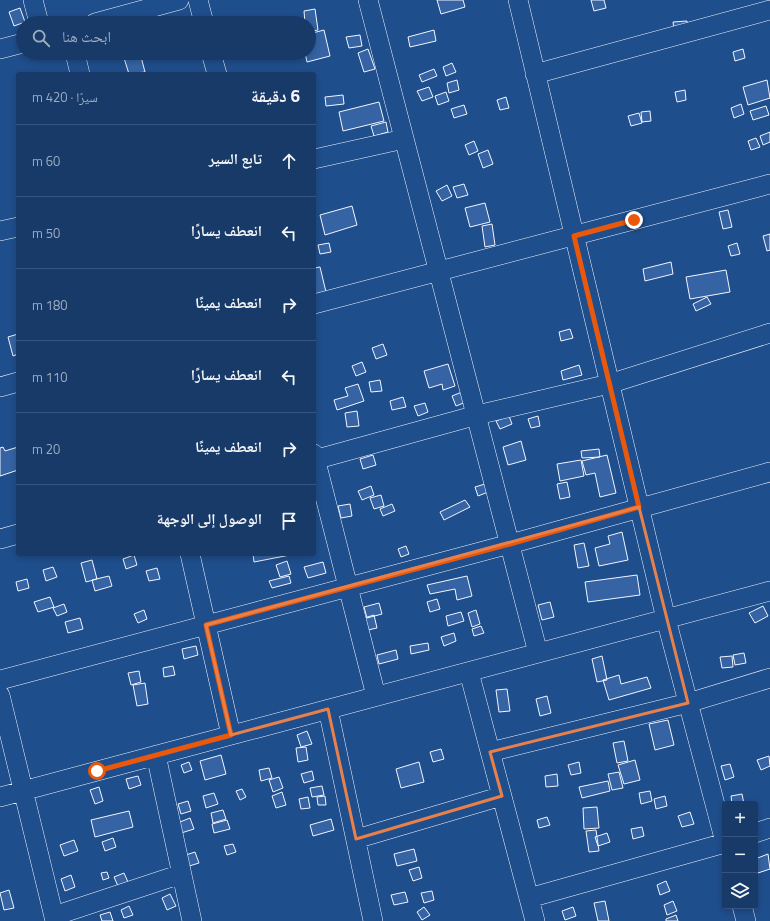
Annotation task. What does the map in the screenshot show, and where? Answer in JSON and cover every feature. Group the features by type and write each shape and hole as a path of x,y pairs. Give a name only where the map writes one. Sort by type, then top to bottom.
{"street":[{"path":"33,0 37,16"},
{"path":"121,16 179,0"},
{"path":"198,0 202,16"},
{"path":"368,0 538,653"},
{"path":"518,0 666,619 723,837"},
{"path":"535,74 770,10"},
{"path":"0,49 16,45"},
{"path":"77,60 80,72"},
{"path":"213,60 216,72"},
{"path":"316,159 404,139"},
{"path":"316,303 770,184"},
{"path":"0,231 16,227"},
{"path":"316,457 477,415 609,384 770,333"},
{"path":"0,387 16,383"},
{"path":"316,466 376,696"},
{"path":"0,680 510,544 639,507 770,472"},
{"path":"0,538 16,534"},
{"path":"190,556 231,735"},
{"path":"0,796 770,591"},
{"path":"469,672 535,921"},
{"path":"490,752 688,703 770,678"},
{"path":"0,695 54,919 181,874"},
{"path":"328,709 373,921"},
{"path":"156,755 192,921"},
{"path":"356,839 502,796"},
{"path":"758,832 770,828"},
{"path":"529,898 722,844"},
{"path":"743,909 746,921"}],"highlighted area":[{"path":"639,507 688,703 490,752 502,796 356,839 328,709 231,735 206,625"}],"building":[{"path":"437,0 463,0 465,7 441,14"},
{"path":"591,0 604,0 606,8 594,11"},
{"path":"20,8 23,16 16,16 16,25 14,26 9,12"},
{"path":"315,9 316,16 304,16 304,11"},
{"path":"316,16 318,30 316,30"},
{"path":"687,21 688,28 674,30 673,22"},
{"path":"324,30 330,56 316,60 316,32"},
{"path":"434,30 436,41 410,47 408,37"},
{"path":"360,35 362,46 349,48 346,37"},
{"path":"368,49 375,69 364,72 358,53"},
{"path":"743,49 745,58 735,61 733,52"},
{"path":"125,60 142,60 145,72 128,72"},
{"path":"452,63 456,72 446,76 443,67"},
{"path":"434,69 437,76 422,82 419,75"},
{"path":"457,80 459,90 449,93 447,83"},
{"path":"767,80 770,98 748,105 743,87"},
{"path":"429,87 433,97 422,101 417,91"},
{"path":"685,90 686,100 677,102 675,92"},
{"path":"446,92 449,101 438,105 435,96"},
{"path":"343,95 344,104 326,106 325,97"},
{"path":"506,97 509,108 500,110 497,100"},
{"path":"379,102 384,121 343,131 339,112"},
{"path":"741,104 744,114 734,118 731,108"},
{"path":"464,105 467,114 454,118 451,109"},
{"path":"766,106 769,115 753,120 750,111"},
{"path":"650,111 651,121 642,122 641,112"},
{"path":"639,113 642,123 631,126 628,116"},
{"path":"386,122 388,132 374,136 371,126"},
{"path":"770,132 770,142 763,145 760,136"},
{"path":"756,138 760,147 751,150 748,141"},
{"path":"474,141 478,151 469,155 465,145"},
{"path":"488,150 493,164 483,168 478,154"},
{"path":"464,184 468,195 457,198 453,187"},
{"path":"447,185 452,196 442,201 436,191"},
{"path":"485,203 490,222 470,227 465,208"},
{"path":"352,206 357,225 325,235 320,215"},
{"path":"728,210 732,227 723,229 719,212"},
{"path":"492,224 495,245 485,247 482,226"},
{"path":"770,234 770,250 767,251 763,236"},
{"path":"329,243 331,252 320,254 318,245"},
{"path":"737,243 740,254 731,256 728,246"},
{"path":"671,262 673,274 645,281 643,269"},
{"path":"320,267 326,292 316,294 316,268"},
{"path":"726,270 730,292 690,299 686,277"},
{"path":"707,297 711,304 696,311 693,304"},
{"path":"570,329 573,338 561,341 559,332"},
{"path":"16,335 16,355 13,356 8,337"},
{"path":"383,344 387,355 376,359 372,348"},
{"path":"362,362 366,372 356,376 352,366"},
{"path":"448,364 455,386 443,390 442,384 429,388 424,371"},
{"path":"579,365 582,375 563,380 561,371"},
{"path":"380,380 382,391 371,392 369,382"},
{"path":"358,384 364,401 337,410 334,400 348,396 345,388"},
{"path":"462,392 466,402 456,406 452,396"},
{"path":"403,397 406,407 392,410 390,401"},
{"path":"425,403 428,412 418,416 414,406"},
{"path":"357,411 359,426 347,427 345,413"},
{"path":"509,416 512,424 500,429 496,421"},
{"path":"538,416 540,426 531,428 528,419"},
{"path":"521,441 526,460 508,465 503,447"},
{"path":"3,447 5,451 16,448 16,471 0,476 0,448"},
{"path":"599,449 600,457 582,458 581,451"},
{"path":"373,455 376,465 363,469 360,459"},
{"path":"607,455 616,493 600,497 595,473 586,475 582,461"},
{"path":"581,460 584,476 560,481 557,464"},
{"path":"567,482 570,497 560,499 557,484"},
{"path":"485,484 488,492 478,496 475,487"},
{"path":"371,486 374,495 362,500 358,491"},
{"path":"381,495 384,506 374,509 370,498"},
{"path":"465,500 470,507 444,520 440,512"},
{"path":"350,504 352,516 341,518 338,506"},
{"path":"392,504 395,511 383,516 380,509"},
{"path":"622,532 628,560 599,566 595,548 610,544 608,536"},
{"path":"584,543 589,566 578,568 574,545"},
{"path":"406,546 409,554 401,557 398,549"},
{"path":"134,556 137,565 126,569 123,559"},
{"path":"253,556 285,556 254,562"},
{"path":"92,560 97,579 86,582 81,563"},
{"path":"287,561 291,574 280,577 276,565"},
{"path":"323,562 326,573 308,578 304,567"},
{"path":"53,567 57,577 46,581 43,570"},
{"path":"157,568 160,579 149,581 146,571"},
{"path":"637,575 640,595 588,602 585,582"},
{"path":"109,576 112,586 95,591 92,580"},
{"path":"289,576 291,583 272,588 269,581"},
{"path":"467,576 472,596 457,600 455,589 430,594 427,585"},
{"path":"27,579 29,588 18,591 16,582"},
{"path":"50,597 54,607 38,612 34,602"},
{"path":"437,599 440,609 430,612 427,602"},
{"path":"550,602 554,617 542,620 538,605"},
{"path":"379,603 382,614 367,618 364,607"},
{"path":"64,604 67,612 57,616 53,608"},
{"path":"763,606 768,616 755,623 749,613"},
{"path":"144,610 147,619 138,623 134,614"},
{"path":"476,610 480,624 472,627 468,613"},
{"path":"461,612 464,621 448,626 446,616"},
{"path":"374,615 377,628 363,631 361,619"},
{"path":"80,618 83,629 68,633 65,622"},
{"path":"481,626 484,633 474,636 472,629"},
{"path":"454,633 456,641 444,646 441,637"},
{"path":"428,643 429,650 411,654 410,646"},
{"path":"196,646 198,655 184,659 182,649"},
{"path":"396,650 398,659 379,664 377,655"},
{"path":"744,653 746,663 735,665 733,655"},
{"path":"602,656 607,680 597,682 592,659"},
{"path":"732,656 733,667 722,668 720,657"},
{"path":"173,666 175,675 164,677 163,668"},
{"path":"139,671 141,682 131,685 128,673"},
{"path":"619,675 621,684 647,677 651,688 609,700 603,680"},
{"path":"145,683 148,704 137,706 133,685"},
{"path":"507,689 510,711 499,712 496,690"},
{"path":"547,696 551,713 540,716 536,699"},
{"path":"668,720 674,745 655,750 649,724"},
{"path":"307,731 312,744 301,747 297,735"},
{"path":"624,741 628,761 617,763 613,743"},
{"path":"306,747 308,760 298,762 296,748"},
{"path":"441,749 444,759 433,762 430,752"},
{"path":"221,755 226,774 205,780 200,761"},
{"path":"769,756 770,766 761,770 757,760"},
{"path":"635,760 640,780 624,784 618,765"},
{"path":"189,762 192,770 184,773 181,765"},
{"path":"419,762 424,782 401,788 396,769"},
{"path":"579,762 581,773 571,775 568,765"},
{"path":"730,764 734,777 725,780 721,766"},
{"path":"269,768 272,778 261,781 259,770"},
{"path":"312,771 314,780 304,783 301,774"},
{"path":"619,772 623,788 612,790 608,774"},
{"path":"557,774 558,786 546,787 545,776"},
{"path":"138,776 141,785 129,789 126,779"},
{"path":"279,777 283,788 273,792 269,780"},
{"path":"608,781 610,791 582,798 579,787"},
{"path":"322,786 324,795 312,797 310,788"},
{"path":"99,787 103,801 95,804 90,790"},
{"path":"242,789 246,797 240,800 236,791"},
{"path":"650,791 652,801 641,804 639,793"},
{"path":"282,792 286,805 276,808 272,796"},
{"path":"214,793 218,804 206,808 203,796"},
{"path":"742,794 743,801 732,801 731,796"},
{"path":"325,796 326,805 318,805 317,797"},
{"path":"665,796 667,806 656,809 654,799"},
{"path":"308,797 310,808 301,809 299,799"},
{"path":"188,801 191,811 181,814 178,804"},
{"path":"597,807 599,828 584,829 583,808"},
{"path":"223,810 226,819 213,823 211,813"},
{"path":"129,811 133,827 95,837 91,820"},
{"path":"690,812 694,824 682,827 678,816"},
{"path":"547,817 550,825 539,828 537,820"},
{"path":"190,818 194,829 178,834 175,824"},
{"path":"331,819 334,830 313,836 310,825"},
{"path":"227,820 230,829 214,833 212,824"},
{"path":"642,827 644,836 633,839 631,829"},
{"path":"596,830 599,851 589,852 586,831"},
{"path":"607,833 610,842 598,846 595,837"},
{"path":"113,838 116,847 105,851 102,842"},
{"path":"74,840 78,851 64,856 60,845"},
{"path":"233,844 236,852 227,855 224,846"},
{"path":"414,849 417,861 397,866 394,854"},
{"path":"195,852 199,863 186,867 183,856"},
{"path":"768,854 770,869 758,873 758,858"},
{"path":"419,867 422,878 413,881 409,870"},
{"path":"107,872 109,878 103,880 101,873"},
{"path":"124,873 128,882 118,886 114,877"},
{"path":"71,875 75,887 65,891 61,879"},
{"path":"666,881 670,891 660,895 657,885"},
{"path":"9,890 14,908 4,910 0,893"},
{"path":"432,891 434,900 424,903 421,893"},
{"path":"405,892 408,902 394,905 391,895"},
{"path":"170,894 176,906 167,910 162,898"},
{"path":"605,901 609,921 598,921 594,903"},
{"path":"673,901 677,911 667,915 664,905"},
{"path":"129,906 133,915 124,918 121,910"},
{"path":"424,907 430,915 422,920 417,912"},
{"path":"573,907 576,916 565,920 562,911"},
{"path":"110,912 113,921 102,921 100,915"},
{"path":"676,915 678,921 666,921 666,919"}],"route":[{"path":"97,771 231,735 206,625 510,544 639,507 574,236 634,220"}]}
